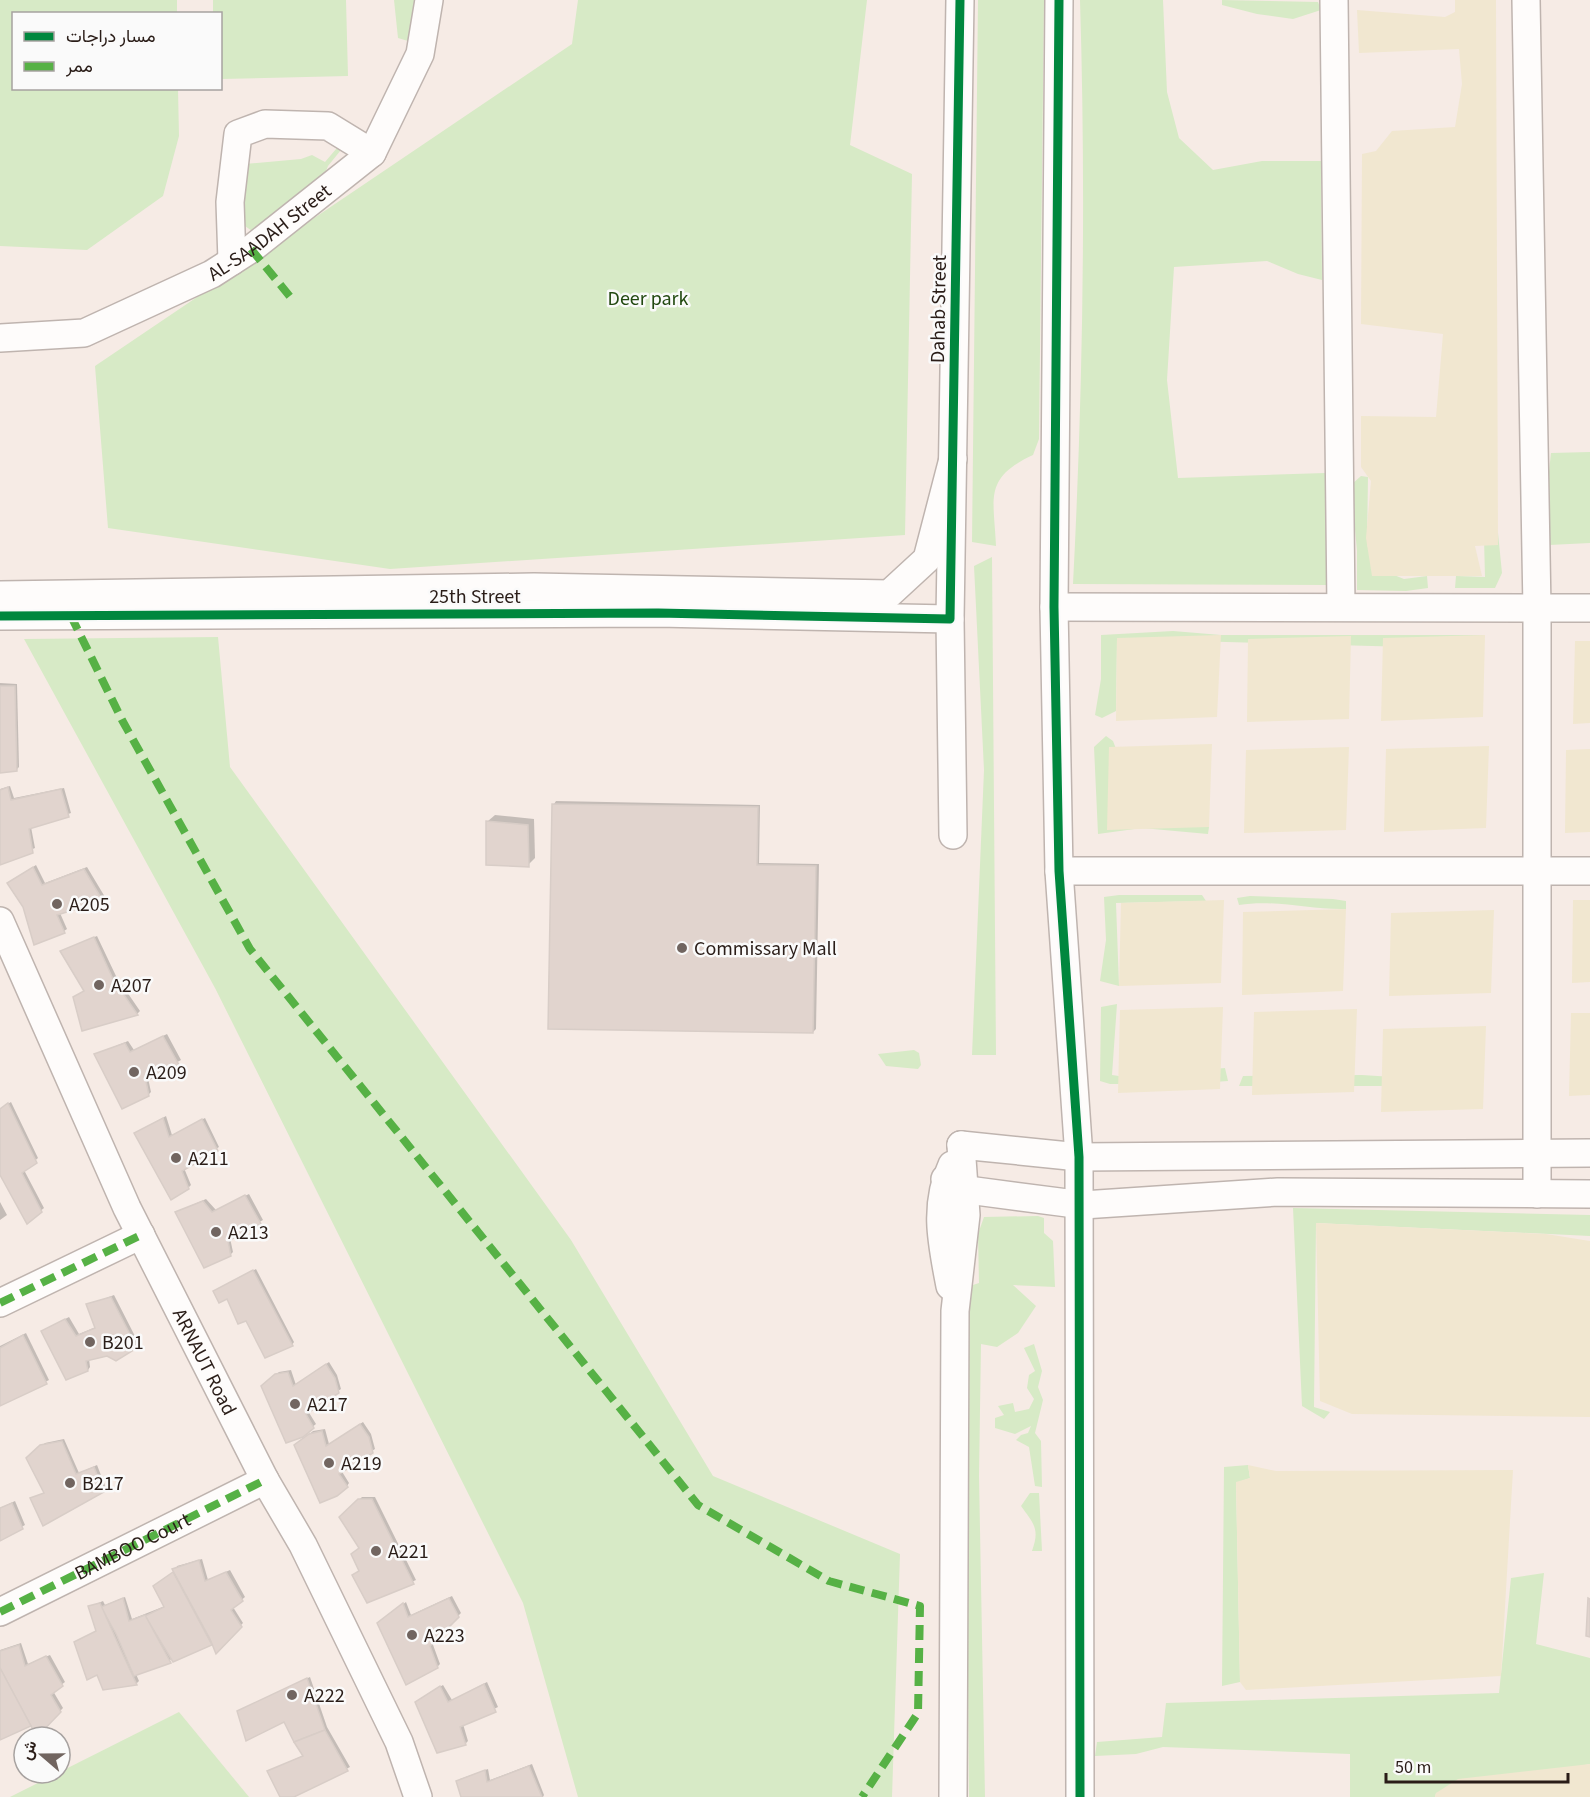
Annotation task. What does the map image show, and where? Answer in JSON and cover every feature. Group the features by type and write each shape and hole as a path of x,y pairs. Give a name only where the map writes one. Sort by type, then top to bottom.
{"street":[{"name":"AL-SAADAH Street","path":"0,338 84,333 212,274 372,153 420,54 429,0"},
{"name":"Dahab Street","path":"952,835 951,619 960,0"},
{"path":"1059,0 1054,607 1059,871 1079,1157 1080,1797"},
{"path":"1334,0 1341,607"},
{"path":"1526,0 1538,609 1537,1194"},
{"path":"232,261 230,202 238,134 265,124 328,126 372,153"},
{"name":"25th Street","path":"0,595 534,587 889,594 927,560 953,459"},
{"path":"1054,607 1590,608"},
{"name":"25th Street","path":"0,616 657,612 951,619"},
{"path":"1059,871 1590,871"},
{"name":"ARNAUT Road","path":"0,921 141,1235 265,1480 313,1565 399,1742 418,1797"},
{"path":"953,1797 955,1311 939,1229 956,1184 961,1145 1079,1157 1590,1153"},
{"path":"1278,1192 1280,1156"},
{"path":"956,1184 1079,1204 1278,1192 1590,1194"},
{"path":"0,1303 141,1235"},
{"name":"BAMBOO Court","path":"0,1612 265,1480"}],"green space":[{"path":"0,0 177,0 177,12 12,12 12,90 178,90 179,136 163,196 87,250 0,246"},
{"path":"213,0 346,0 348,76 222,79 222,12 213,12"},
{"path":"394,0 417,0 415,35 408,41 398,38"},
{"name":"Deer park","path":"578,0 867,0 850,145 912,174 905,535 390,569 108,528 95,366 572,44"},
{"path":"978,0 1044,0 1039,439 1033,455 1006,472 999,481 994,502 996,546 972,542"},
{"path":"1080,0 1163,0 1167,92 1179,138 1213,170 1262,161 1321,161 1322,280 1298,274 1267,261 1174,267 1167,380 1178,478 1325,473 1327,585 1073,584 1082,292 1083,146"},
{"path":"1222,0 1318,2 1321,10 1293,19 1257,14 1222,5"},
{"path":"342,142 345,145 328,166 324,176 252,231 245,226 245,164 301,159 312,155 325,162"},
{"path":"1590,452 1590,543 1549,545 1546,498 1551,453"},
{"path":"1361,476 1368,477 1367,544 1374,567 1404,579 1427,576 1428,588 1406,591 1357,590 1357,551 1351,485"},
{"path":"1498,533 1502,573 1495,588 1455,588 1456,576 1485,577 1484,539"},
{"path":"992,557 996,1055 972,1055 984,770 974,566"},
{"path":"1173,631 1221,635 1485,635 1480,646 1409,647 1117,639 1116,711 1102,718 1095,715 1101,679 1101,635"},
{"path":"218,637 230,767 571,1240 713,1476 900,1554 892,1797 578,1797 523,1603 215,988 24,639"},
{"path":"1106,736 1113,741 1118,754 1194,820 1209,827 1208,834 1142,828 1098,834 1094,747"},
{"path":"1202,895 1206,901 1116,903 1119,986 1100,981 1106,940 1104,897"},
{"path":"1250,896 1333,899 1346,901 1346,909 1266,903 1239,905 1237,898"},
{"path":"1117,1004 1112,1075 1126,1077 1225,1068 1228,1081 1186,1084 1110,1084 1100,1081 1101,1007"},
{"path":"914,1050 919,1053 921,1065 918,1069 886,1066 878,1054"},
{"path":"1243,1076 1393,1077 1390,1086 1239,1086"},
{"path":"1293,1208 1590,1215 1590,1236 1316,1223 1314,1407 1330,1412 1324,1419 1302,1406"},
{"path":"1038,1216 1044,1218 1044,1233 1053,1241 1055,1287 1013,1285 1036,1306 1018,1333 997,1347 981,1344 979,1476 985,1797 969,1797 965,1312 970,1286 979,1283 978,1234 984,1217"},
{"path":"1034,1344 1042,1371 1038,1387 1043,1400 1035,1433 1041,1441 1042,1487 1035,1486 1029,1447 1016,1440 1028,1433 1031,1426 1015,1434 995,1428 995,1418 1004,1415 998,1406 1013,1403 1015,1412 1029,1409 1034,1399 1027,1388 1029,1375 1035,1371 1024,1348"},
{"path":"1248,1465 1250,1478 1236,1483 1240,1682 1222,1686 1224,1467"},
{"path":"1030,1493 1039,1493 1042,1551 1032,1551 1035,1537 1034,1527 1021,1506"},
{"path":"1544,1573 1536,1644 1590,1658 1590,1764 1436,1793 1435,1797 1350,1797 1350,1754 1163,1747 1136,1754 1095,1756 1097,1742 1162,1737 1166,1703 1499,1693 1511,1578"},
{"path":"179,1712 249,1797 10,1797 34,1785 72,1785 72,1766"}],"sand":[{"path":"1455,0 1496,0 1498,545 1475,546 1482,576 1372,576 1366,538 1371,481 1361,467 1361,416 1436,417 1443,334 1361,324 1362,154 1376,151 1392,131 1455,127 1462,84 1459,49 1359,53 1357,10 1445,17 1455,12"},
{"path":"1221,635 1217,717 1116,721 1117,638"},
{"path":"1485,635 1483,717 1381,721 1383,638"},
{"path":"1351,636 1349,719 1247,722 1248,639"},
{"path":"1575,641 1590,641 1590,723 1573,724"},
{"path":"1212,744 1209,827 1107,830 1109,747"},
{"path":"1489,746 1486,828 1384,832 1386,749"},
{"path":"1349,747 1346,830 1244,833 1246,750"},
{"path":"1590,749 1590,832 1565,833 1566,750"},
{"path":"1224,900 1221,983 1119,986 1121,903"},
{"path":"1573,900 1590,900 1590,982 1572,983"},
{"path":"1346,909 1343,991 1242,995 1243,912"},
{"path":"1494,910 1491,993 1389,996 1391,913"},
{"path":"1223,1007 1220,1089 1118,1093 1120,1010"},
{"path":"1357,1009 1354,1092 1252,1095 1254,1012"},
{"path":"1571,1013 1590,1013 1590,1095 1569,1096"},
{"path":"1486,1026 1483,1109 1381,1112 1383,1029"},
{"path":"1316,1223 1546,1234 1590,1241 1590,1417 1352,1414 1320,1401"},
{"path":"1248,1465 1276,1471 1513,1470 1501,1676 1246,1690 1240,1682 1236,1482 1250,1478"},
{"path":"1590,1764 1590,1797 1435,1797 1436,1793 1458,1779"}],"building":[{"path":"0,686 15,686 17,771 0,773"},
{"path":"8,787 11,800 61,789 69,817 29,829 33,853 0,865 0,790"},
{"name":"Commissary Mall","path":"552,804 758,807 757,865 816,866 813,1033 548,1029"},
{"path":"486,821 528,825 529,867 486,865"},
{"name":"A205","path":"33,867 42,885 84,869 103,901 57,915 65,933 34,945 23,907 7,883"},
{"name":"A207","path":"94,937 113,979 138,1015 82,1031 73,997 84,991 60,951"},
{"name":"A209","path":"163,1036 179,1065 146,1081 149,1096 122,1109 94,1054 125,1043 130,1052"},
{"path":"8,1103 37,1163 22,1173 42,1212 27,1224 0,1175 0,1109"},
{"name":"A211","path":"163,1118 169,1137 202,1119 218,1151 182,1171 189,1189 171,1200 134,1133"},
{"name":"A213","path":"245,1195 261,1224 228,1241 231,1256 204,1268 175,1212 203,1201 212,1212"},
{"path":"253,1270 293,1346 265,1358 246,1321 238,1324 227,1299 219,1303 213,1291"},
{"name":"B201","path":"111,1297 137,1348 116,1361 107,1356 86,1361 88,1371 66,1380 41,1331 65,1319 76,1336 95,1328 86,1304"},
{"path":"23,1335 47,1384 0,1406 0,1348"},
{"name":"A217","path":"326,1364 335,1378 339,1393 306,1414 314,1428 303,1437 286,1443 261,1386 275,1374 288,1372 293,1386"},
{"name":"A219","path":"360,1424 369,1437 373,1453 339,1474 348,1487 337,1496 320,1503 294,1445 309,1434 322,1431 326,1446"},
{"name":"B217","path":"62,1441 76,1474 94,1467 104,1492 43,1526 30,1498 44,1493 26,1458 40,1445"},
{"name":"A221","path":"358,1499 372,1499 414,1584 367,1603 352,1575 359,1571 351,1554 359,1548 339,1517"},
{"path":"12,1503 23,1529 0,1541 0,1508"},
{"path":"199,1560 205,1581 226,1572 243,1601 231,1610 242,1627 216,1654 172,1569"},
{"path":"173,1572 212,1645 173,1662 145,1616 164,1607 153,1586"},
{"path":"123,1598 129,1621 145,1615 171,1663 134,1676 116,1634 101,1607"},
{"name":"A223","path":"449,1598 459,1617 430,1646 438,1668 406,1685 377,1623 403,1603 408,1617"},
{"path":"1588,1598 1590,1599 1590,1637 1586,1636"},
{"path":"100,1603 137,1685 103,1690 97,1675 87,1680 74,1642 96,1631 88,1606"},
{"path":"19,1645 25,1666 46,1656 63,1686 51,1695 61,1712 49,1725 31,1725 0,1668 0,1651"},
{"path":"0,1668 30,1725 12,1725 12,1735 0,1740"},
{"name":"A222","path":"307,1678 325,1730 294,1742 284,1722 246,1741 237,1711"},
{"path":"484,1684 496,1712 460,1727 466,1745 437,1753 415,1702 440,1686 448,1702"},
{"path":"325,1730 348,1771 294,1797 280,1797 267,1771 303,1756 294,1742"},
{"path":"529,1766 542,1797 461,1797 456,1781 485,1770 487,1782"}],"marked path":[{"path":"251,249 292,299"},
{"path":"71,616 122,720 250,949 698,1505 829,1581 920,1606 918,1713 862,1797"},
{"path":"0,1303 141,1235"},
{"path":"0,1612 265,1480"}],"cycle path":[{"path":"0,616 658,613 950,619 960,0"},
{"path":"1059,0 1054,607 1059,871 1079,1157 1080,1797"}],"place":[{"name":"A205","path":"57,904"},
{"name":"Commissary Mall","path":"682,948"},
{"name":"A207","path":"99,985"},
{"name":"A209","path":"134,1072"},
{"name":"A211","path":"176,1158"},
{"name":"A213","path":"216,1232"},
{"name":"B201","path":"90,1342"},
{"name":"A217","path":"295,1404"},
{"name":"A219","path":"329,1463"},
{"name":"B217","path":"70,1483"},
{"name":"A221","path":"376,1551"},
{"name":"A223","path":"412,1635"},
{"name":"A222","path":"292,1695"}]}
